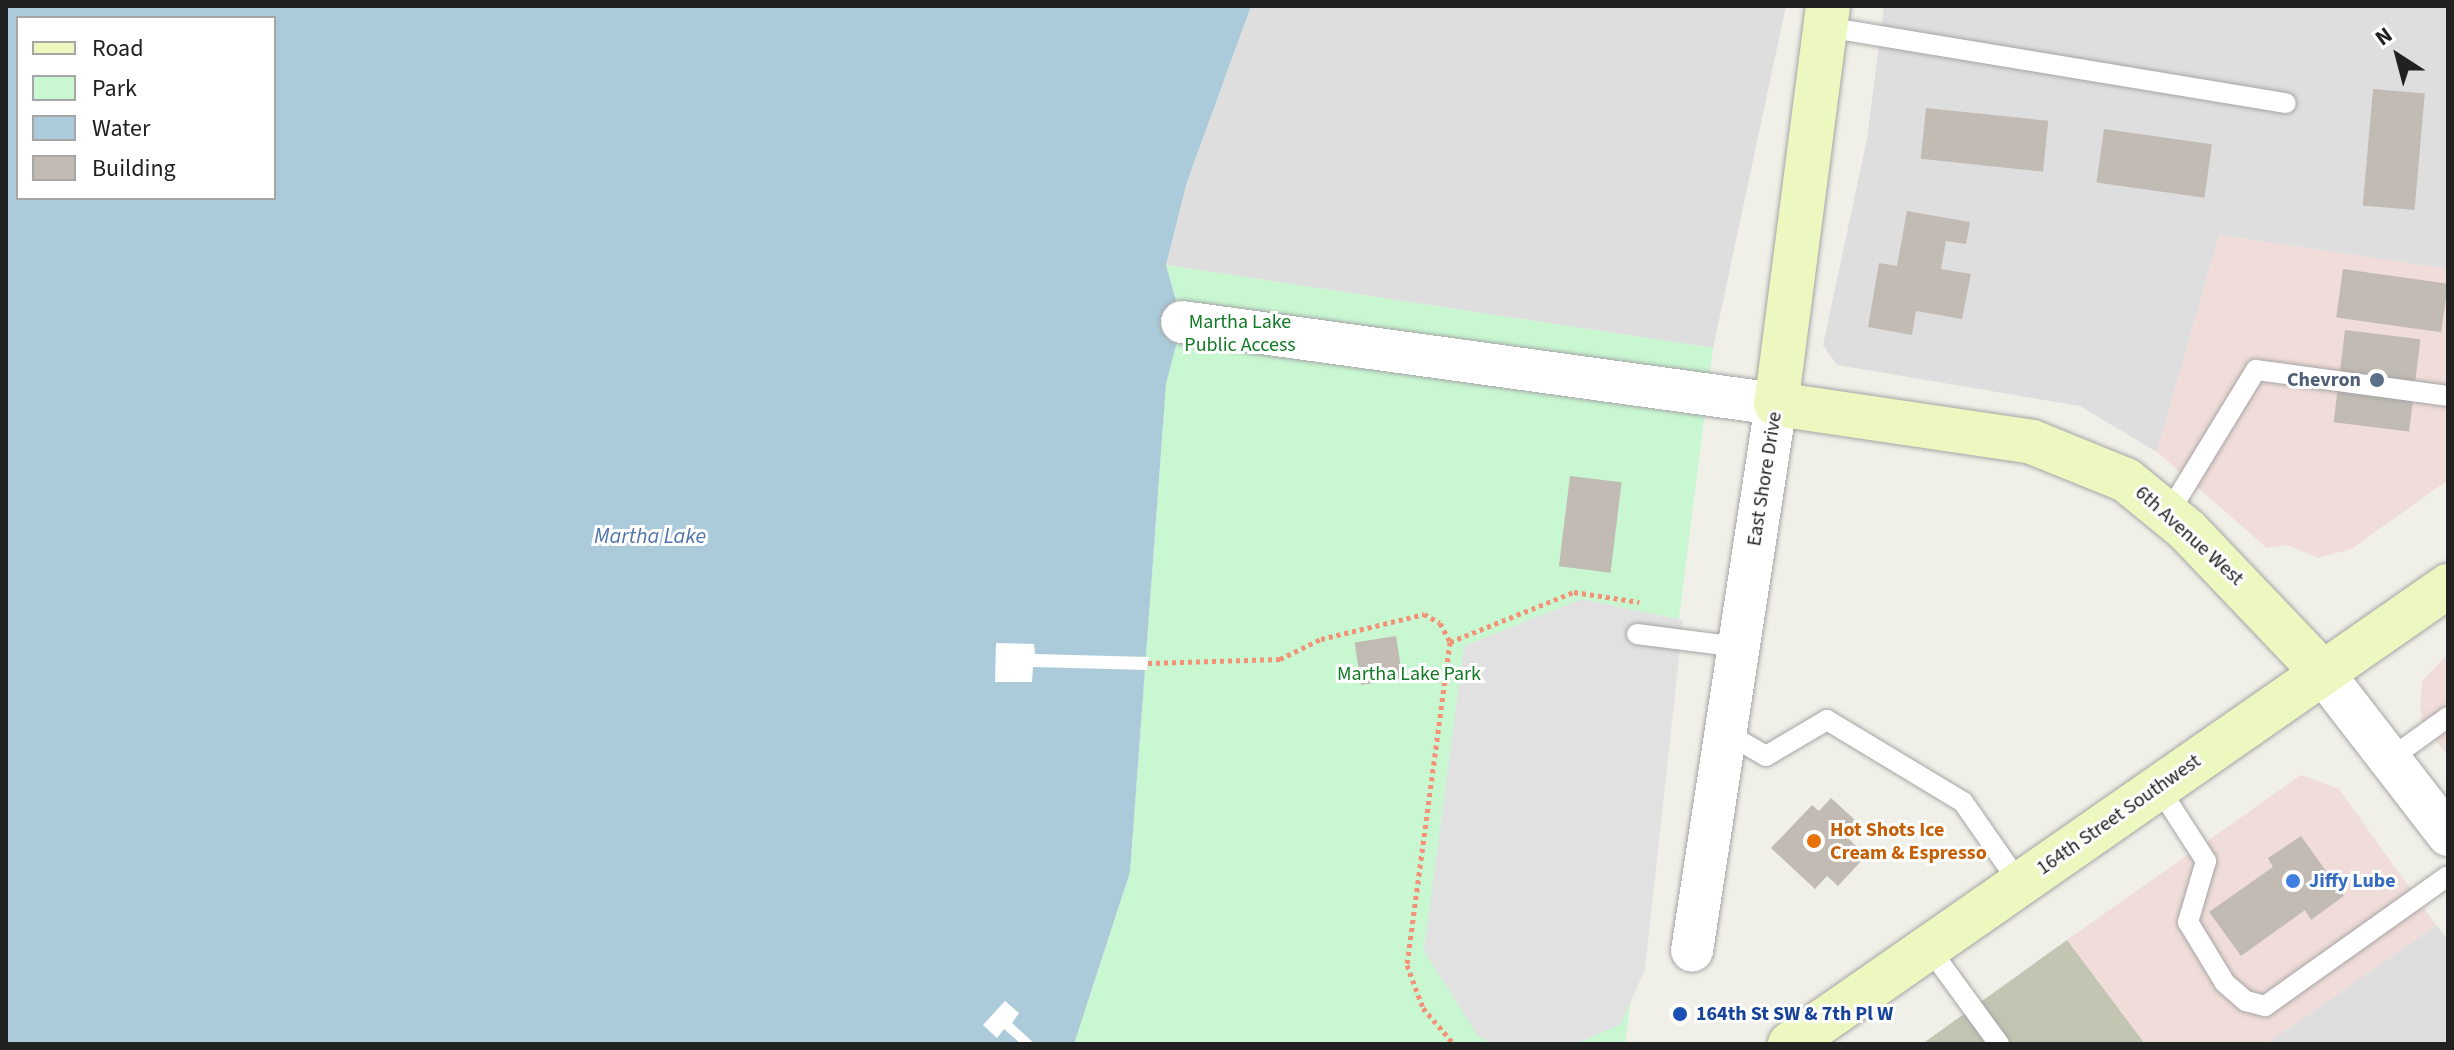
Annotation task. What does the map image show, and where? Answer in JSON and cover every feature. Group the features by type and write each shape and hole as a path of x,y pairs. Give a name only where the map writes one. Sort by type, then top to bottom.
{"street":[{"name":"East Shore Drive","path":"1692,951 1776,404 1827,16"},
{"path":"1182,322 1776,404"},
{"name":"6th Avenue West","path":"1776,404 2032,442 2126,480 2168,514 2323,673 2448,835"},
{"name":"164th Street Southwest","path":"1790,1044 2448,586"}],"lane":[{"path":"1827,16 2286,103"},
{"path":"2168,514 2256,370 2448,396"},
{"path":"1637,634 1739,647"},
{"path":"2391,758 2448,717"},
{"path":"1726,733 1766,756 1827,720 1963,802 2020,884"},
{"path":"2159,788 2206,861 2188,922 2225,983 2246,1001 2265,1006 2448,876"},
{"path":"1929,948 1999,1044"}],"path":[{"path":"1450,642 1574,592 1653,604"},
{"path":"1148,663 1280,659 1321,639 1424,614 1450,642"},
{"path":"1450,642 1407,965 1423,1008 1454,1044"}],"shaded area":[{"path":"1251,6 1786,6 1713,348 1166,265 1187,182"},
{"path":"1884,6 2448,6 2448,269 2219,235 2157,452 2080,406 1837,365 1823,345 1867,139"},
{"path":"2219,235 2448,269 2448,480 2351,549 2318,558 2287,545 2267,548 2157,452"},
{"path":"1582,599 1683,620 1645,969 1621,1024 1576,1044 1492,1044 1478,1036 1424,951 1464,646"},
{"path":"2448,654 2448,756 2422,723 2420,705 2423,680"},
{"path":"2301,775 2339,789 2436,925 2266,1044 2145,1044 2067,940"},
{"path":"2436,925 2448,939 2448,1044 2266,1044"},
{"path":"2067,940 2145,1044 1922,1044"}],"green space":[{"name":"Martha Lake Park","path":"1166,265 1713,348 1625,1044 1074,1044 1130,872 1166,384 1182,322"}],"water":[{"name":"Martha Lake","path":"6,6 1251,6 1187,182 1166,265 1182,322 1166,384 1130,872 1074,1044 6,1044"}],"pier":[{"path":"996,643 1034,644 1035,654 1149,657 1147,670 1033,667 1032,682 995,682"},
{"path":"1005,1001 1019,1013 1012,1023 1035,1044 1021,1044 1004,1029 997,1038 983,1025"}],"building":[{"path":"2373,89 2425,94 2415,210 2363,206"},
{"path":"1926,108 2048,121 2043,172 1921,159"},
{"path":"2104,129 2212,144 2204,198 2096,182"},
{"path":"1907,211 1970,222 1966,244 1946,241 1941,269 1971,274 1962,319 1916,311 1912,335 1868,327 1879,263 1897,266"},
{"path":"2343,269 2448,284 2441,332 2336,318"},
{"name":"Chevron","path":"2345,330 2420,339 2409,432 2334,422"},
{"path":"1570,476 1622,482 1611,573 1559,566"},
{"path":"1396,636 1403,678 1361,685 1355,643"},
{"name":"Hot Shots Ice Cream & Espresso","path":"1831,798 1855,820 1843,833 1866,856 1838,886 1827,876 1815,889 1771,848 1812,805 1819,811"},
{"name":"Jiffy Lube","path":"2301,836 2344,896 2311,920 2305,910 2241,956 2209,912 2273,867 2268,858"}],"place":[{"name":"Chevron","path":"2377,380"},
{"name":"Hot Shots Ice Cream & Espresso","path":"1814,841"},
{"name":"Jiffy Lube","path":"2293,881"},
{"name":"164th St SW & 7th Pl W","path":"1680,1014"}],"park label":[{"name":"Martha Lake Public Access","path":"1240,334"}]}
